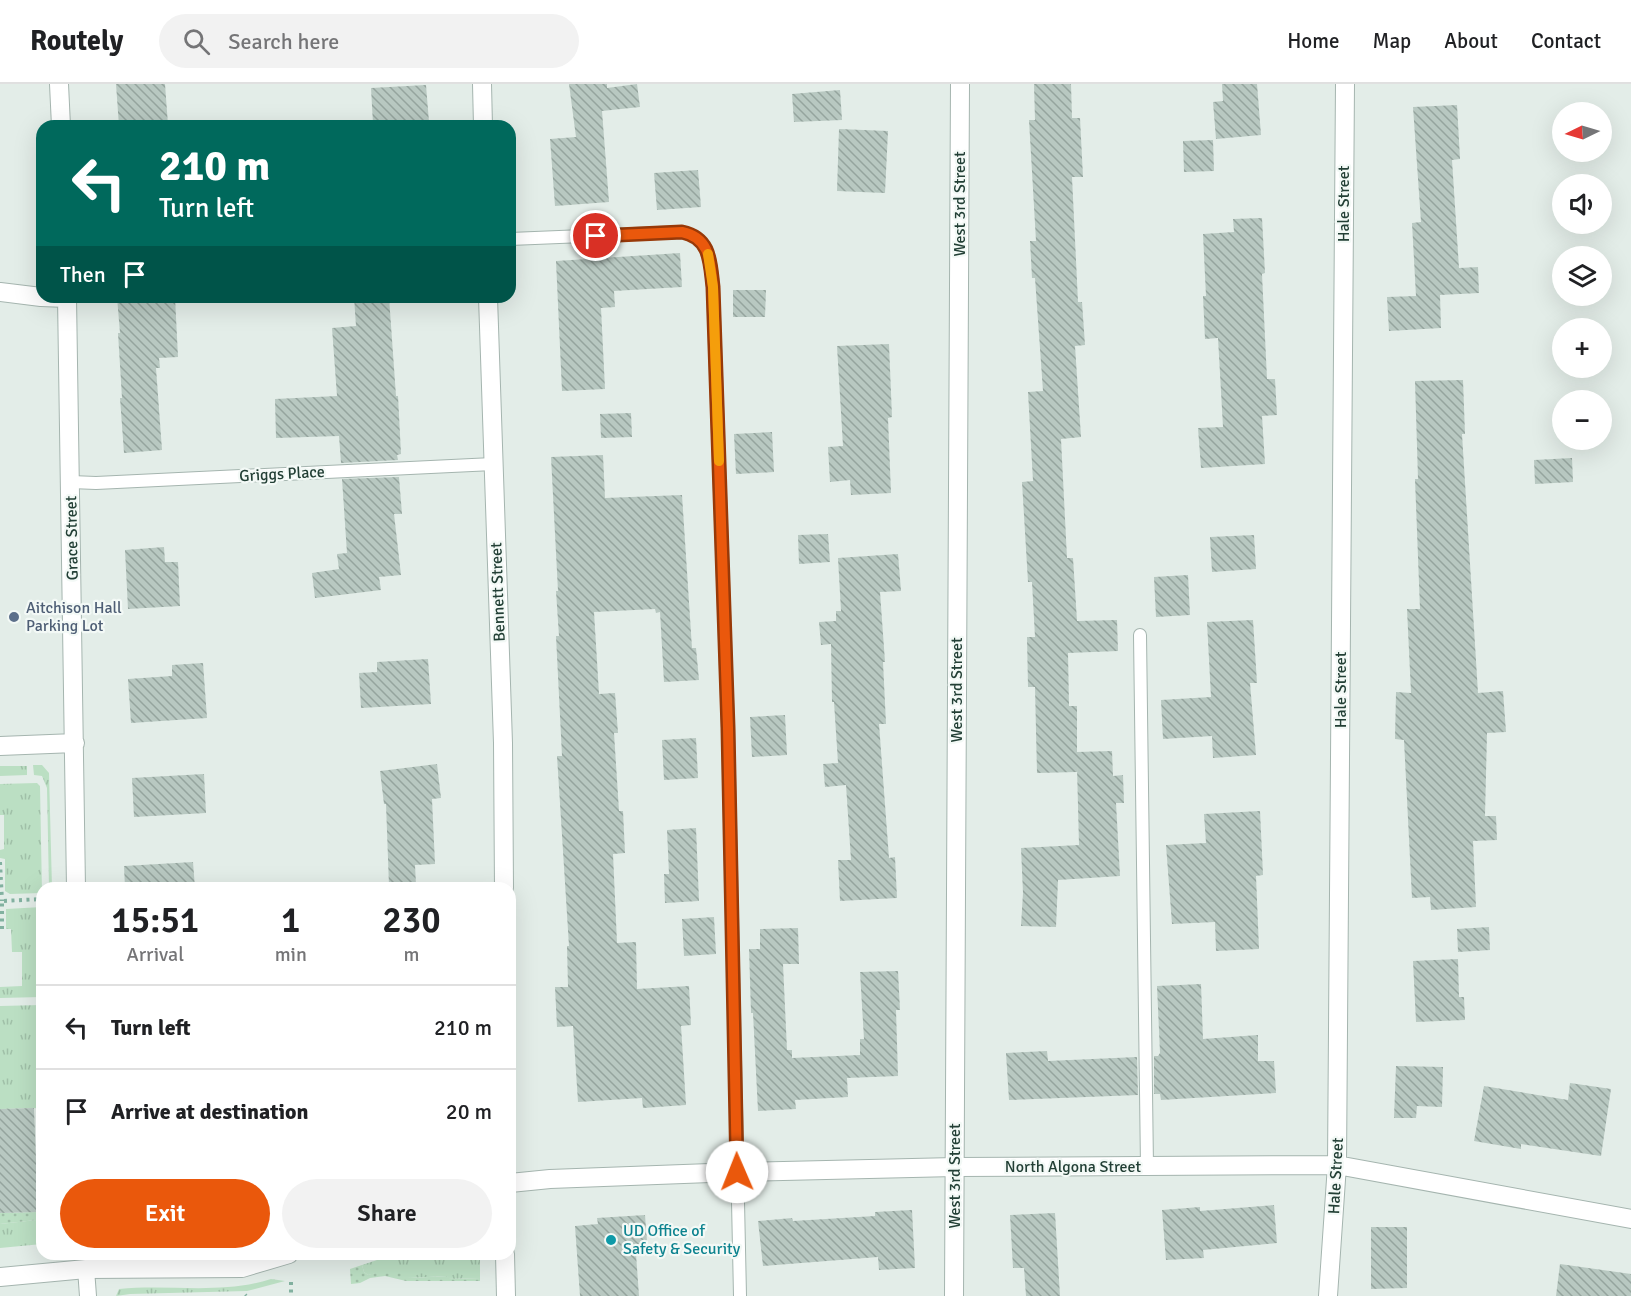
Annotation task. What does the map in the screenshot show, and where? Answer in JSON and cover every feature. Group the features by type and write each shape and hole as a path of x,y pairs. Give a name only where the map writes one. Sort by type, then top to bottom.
{"street":[{"path":"59,84 61,120"},
{"path":"482,84 483,120"},
{"name":"West 3rd Street","path":"954,1296 960,84"},
{"name":"Hale Street","path":"1329,1296 1338,1165 1345,84"},
{"path":"0,292 36,296"},
{"name":"Grace Street","path":"67,303 76,882"},
{"name":"Bennett Street","path":"488,303 503,743 504,882"},
{"path":"0,747 75,743"},
{"name":"North Algona Street","path":"516,1182 737,1172 955,1167 1338,1165 1631,1219"},
{"path":"0,1277 86,1262 242,1268 269,1260"},
{"path":"505,1260 506,1296"},
{"path":"86,1262 88,1296"}],"lane":[{"path":"516,239 682,232 694,234 701,239 710,261 713,287 728,716 740,1296"},
{"name":"Griggs Place","path":"71,482 493,464"},
{"path":"1140,635 1147,1167"}],"path":[{"path":"0,862 2,929"},
{"path":"2,901 36,899"},
{"path":"291,1282 291,1296"}],"green space":[{"path":"33,765 42,765 49,773 52,882 49,882 47,788 42,776 34,775"},
{"path":"0,766 27,766 27,775 0,776"},
{"path":"37,783 40,786 42,882 36,882 36,893 10,894 5,891 5,859 0,858 0,850 4,849 4,815 0,815 0,784"},
{"path":"36,907 36,997 0,998 0,987 22,986 22,952 12,952 11,929 6,929 6,909"},
{"path":"36,1005 36,1108 0,1109 0,1006"},
{"path":"36,1212 36,1220 0,1224 0,1213"},
{"path":"36,1220 36,1245 0,1248 0,1224"},
{"path":"377,1260 480,1260 480,1278 448,1279 447,1276 410,1278 377,1273 368,1275 364,1272 362,1265"},
{"path":"362,1265 364,1272 368,1275 389,1272 400,1273 410,1278 447,1276 449,1279 480,1278 480,1281 406,1281 385,1276 351,1284 350,1269"},
{"path":"271,1279 285,1281 247,1291 116,1296 119,1289 234,1287"}],"building":[{"path":"116,84 165,84 168,120 119,120"},
{"path":"569,84 607,84 607,88 637,84 640,107 602,111 609,202 555,206 550,139 576,137"},
{"path":"1034,84 1071,84 1072,118 1080,118 1083,177 1072,177 1078,302 1082,302 1085,345 1075,346 1081,437 1061,439 1067,558 1073,558 1077,621 1117,620 1118,651 1068,653 1069,706 1077,706 1077,752 1112,751 1113,776 1123,775 1124,803 1116,803 1120,876 1058,880 1056,927 1021,926 1023,893 1021,848 1079,845 1077,767 1077,772 1037,773 1035,687 1028,687 1027,637 1035,637 1032,582 1028,582 1022,482 1033,481 1028,392 1043,391 1030,241 1036,241 1029,120 1035,120"},
{"path":"1222,84 1257,84 1261,135 1216,139 1213,102 1223,101"},
{"path":"426,85 429,120 373,120 371,88"},
{"path":"840,90 842,120 794,122 792,94"},
{"path":"1457,105 1460,159 1452,160 1459,268 1478,267 1479,293 1440,295 1441,328 1389,331 1387,297 1416,296 1412,223 1421,222 1413,107"},
{"path":"839,129 888,131 885,193 837,191"},
{"path":"1213,140 1214,171 1184,172 1183,141"},
{"path":"698,170 701,207 657,210 654,173"},
{"path":"1262,218 1267,379 1275,379 1277,415 1262,416 1265,464 1201,468 1198,428 1223,427 1218,338 1205,339 1203,296 1206,296 1203,234 1234,232 1233,219"},
{"path":"680,253 682,287 614,291 615,307 601,308 605,389 562,391 556,261"},
{"path":"733,290 766,290 765,317 733,317"},
{"path":"118,303 175,303 178,357 159,358 160,368 156,368 162,450 124,453 120,398 122,398 118,333 120,333"},
{"path":"354,303 389,303 396,396 398,396 401,454 397,455 398,460 341,463 339,436 276,438 275,399 337,396 332,328 356,326"},
{"path":"889,344 892,417 888,418 891,493 851,495 850,480 830,482 828,447 843,446 837,346"},
{"path":"1463,380 1465,434 1462,434 1478,693 1503,691 1506,732 1487,733 1485,816 1496,816 1497,840 1473,841 1476,907 1431,910 1430,897 1412,898 1404,740 1395,739 1396,692 1411,693 1407,609 1420,609 1415,479 1418,479 1415,381"},
{"path":"631,413 632,437 601,438 600,414"},
{"path":"772,432 774,472 736,474 734,434"},
{"path":"603,455 605,498 682,495 692,648 696,648 699,680 664,682 660,612 656,613 655,609 594,612 599,694 615,693 618,733 614,733 619,811 623,811 625,853 613,854 617,943 636,942 637,989 689,986 691,1025 681,1026 686,1105 643,1108 642,1098 578,1102 573,1026 557,1027 555,987 568,987 567,946 569,946 557,756 562,756 556,636 559,636 556,591 558,591 551,457"},
{"path":"1572,458 1573,482 1535,484 1534,460"},
{"path":"399,477 402,514 394,514 401,575 379,577 381,590 315,598 312,573 339,569 337,554 347,553 342,479"},
{"path":"828,534 830,562 799,564 798,535"},
{"path":"1254,535 1256,569 1212,572 1210,537"},
{"path":"164,547 165,562 178,562 180,606 128,609 125,550"},
{"path":"898,554 901,591 880,592 885,662 883,662 886,724 879,724 889,858 895,857 897,898 840,901 838,860 851,860 846,785 825,787 823,764 838,763 834,702 832,702 831,644 821,645 819,622 836,621 836,611 841,611 838,558"},
{"path":"1188,575 1190,615 1156,617 1154,577"},
{"path":"1253,620 1257,683 1250,683 1256,755 1213,758 1212,736 1163,739 1161,700 1211,697 1207,622"},
{"path":"428,659 431,704 361,708 359,673 377,672 377,662"},
{"path":"203,663 207,718 131,723 128,679 172,676 172,665"},
{"path":"785,715 787,755 752,757 750,717"},
{"path":"696,738 698,778 664,780 662,740"},
{"path":"437,764 441,798 432,799 435,864 415,865 416,882 389,882 386,804 384,804 380,771"},
{"path":"204,774 206,813 134,817 132,778"},
{"path":"1260,811 1263,875 1256,876 1259,949 1216,951 1215,922 1172,924 1166,845 1206,843 1204,814"},
{"path":"696,828 699,901 665,903 664,874 669,874 667,830"},
{"path":"193,862 195,882 125,882 124,866"},
{"path":"714,917 716,954 684,956 682,919"},
{"path":"1489,927 1490,950 1458,952 1457,929"},
{"path":"798,928 799,964 783,964 787,1050 792,1050 792,1058 860,1055 860,1039 864,1039 860,972 898,971 900,1010 896,1010 898,1076 847,1078 848,1097 795,1100 796,1109 758,1111 749,949 760,949 760,929"},
{"path":"1458,959 1459,997 1464,997 1465,1020 1416,1022 1413,961"},
{"path":"1201,984 1203,1039 1258,1035 1258,1061 1274,1061 1276,1093 1161,1100 1160,1094 1154,1094 1154,1056 1160,1053 1157,986"},
{"path":"1047,1051 1048,1061 1137,1057 1138,1095 1009,1100 1006,1053"},
{"path":"1396,1066 1443,1067 1442,1107 1417,1106 1416,1118 1394,1118"},
{"path":"1570,1083 1611,1089 1601,1156 1521,1144 1521,1149 1474,1141 1484,1086 1568,1100"},
{"path":"34,1108 36,1212 0,1213 0,1109"},
{"path":"1274,1205 1277,1243 1203,1250 1204,1258 1166,1260 1162,1210 1200,1207 1200,1211"},
{"path":"912,1210 915,1268 879,1270 878,1257 763,1266 758,1221 875,1216 875,1212"},
{"path":"1055,1213 1060,1296 1026,1296 1024,1268 1013,1268 1010,1215"},
{"path":"645,1215 648,1254 636,1254 639,1296 580,1296 575,1226 598,1224 597,1218"},
{"path":"1371,1227 1407,1227 1407,1288 1371,1289"},
{"path":"1560,1264 1631,1274 1631,1296 1556,1296"}],"slow traffic":[{"path":"708,254 713,287 719,461"}],"place":[{"name":"Aitchison Hall Parking Lot","path":"14,617"},
{"name":"UD Office of Safety & Security","path":"611,1240"}],"route":[{"path":"596,236 682,232 694,234 701,239 710,261 713,287 728,728 737,1172"}]}
